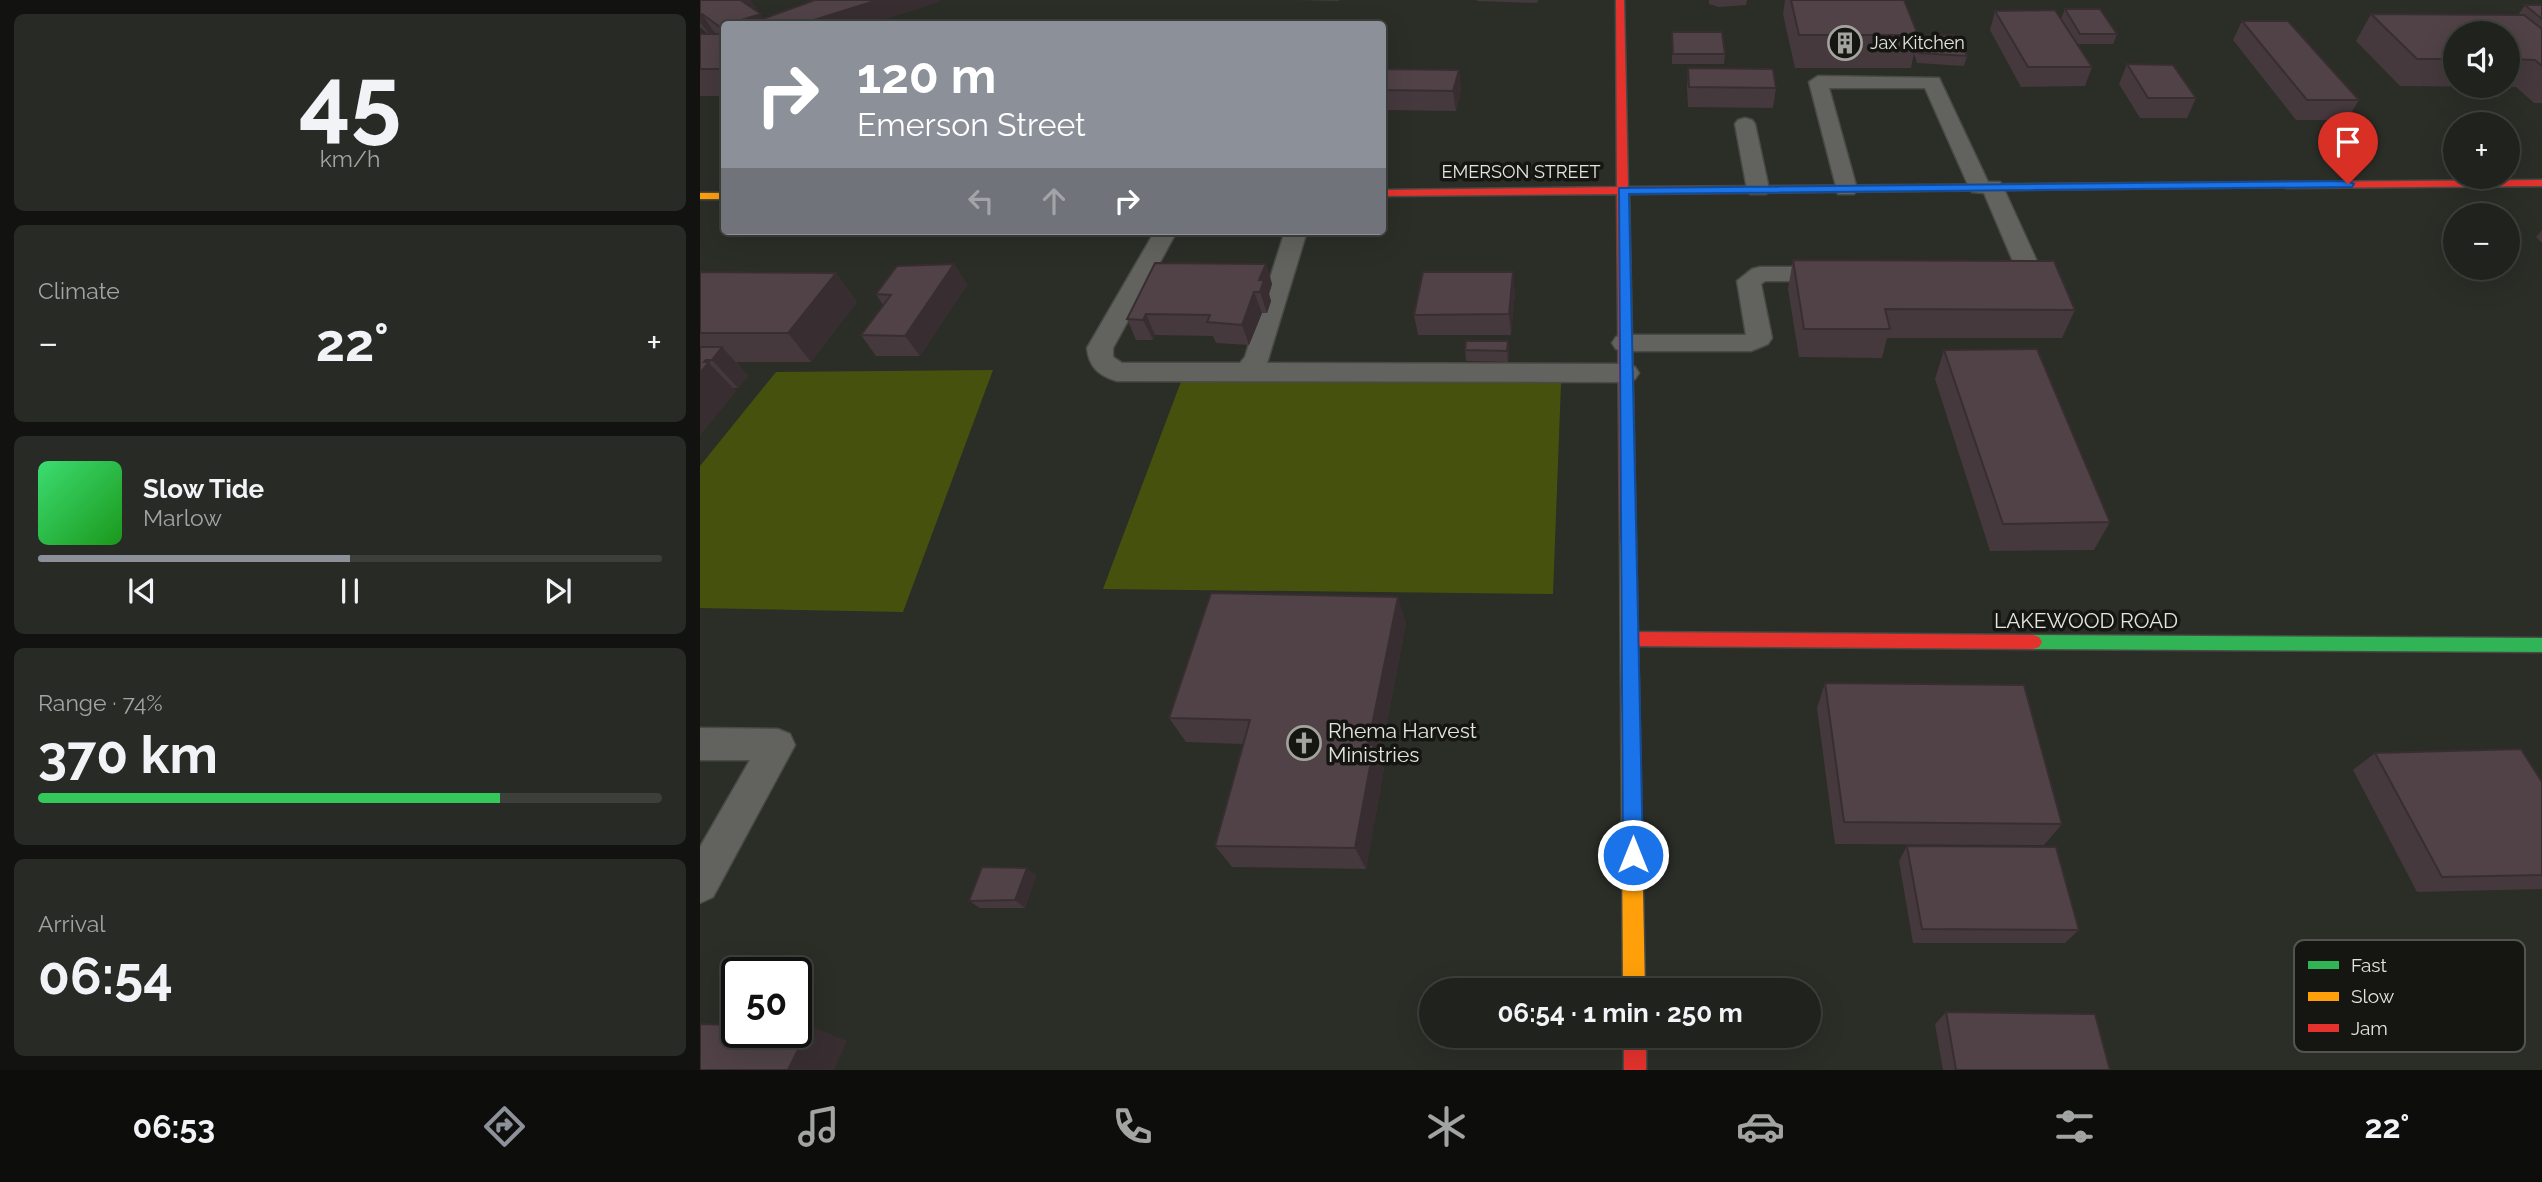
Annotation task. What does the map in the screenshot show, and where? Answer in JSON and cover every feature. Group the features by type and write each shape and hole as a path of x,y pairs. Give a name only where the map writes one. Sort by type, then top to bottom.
{"main road":[{"path":"1620,0 1634,978"},
{"name":"EMERSON STREET","path":"1386,193 2542,183"},
{"path":"700,196 721,196"},
{"name":"LAKEWOOD ROAD","path":"1630,639 2542,646"},
{"path":"1635,1048 1635,1070"}],"lane":[{"path":"1846,188 1818,82 1932,82 2028,268 2016,275 1976,275"},
{"path":"1745,124 1758,190"},
{"path":"1164,235 1100,348 1101,361 1118,372 1626,373"},
{"path":"1247,372 1257,359 1295,235"},
{"path":"1625,343 1751,343 1759,338 1749,281 1760,274 1854,274"},
{"path":"700,744 778,745 700,884"}],"green space":[{"path":"993,370 903,612 700,608 700,466 776,372"},
{"path":"1182,379 1561,383 1553,594 1103,589"}],"building":[{"path":"700,0 745,0 742,1 761,14 738,21 721,21 720,27 700,14"},
{"path":"815,0 878,0 811,21 770,21 765,18"},
{"path":"1791,0 1904,0 1918,35 1799,35"},
{"path":"2525,5 2542,5 2542,19"},
{"path":"2065,9 2100,9 2117,34 2080,34"},
{"path":"2055,10 2092,67 2028,67 1995,11"},
{"path":"2371,14 2524,15 2542,29 2542,66 2535,60 2520,59 2520,21 2443,21 2443,59 2417,59"},
{"path":"2242,21 2288,21 2359,100 2307,100"},
{"path":"1672,32 1722,32 1725,54 1673,54"},
{"path":"700,34 721,34 721,69 700,69"},
{"path":"1927,35 1958,35 1967,56 1919,53 1916,43 1930,42"},
{"path":"2127,64 2173,65 2196,98 2148,98"},
{"path":"1688,68 1773,69 1776,88 1689,87"},
{"path":"1386,69 1459,70 1453,91 1386,90"},
{"path":"1793,260 2054,261 2075,310 1885,309 1890,329 1804,329"},
{"path":"1155,263 1266,264 1259,280 1264,280 1260,292 1254,292 1242,325 1207,322 1210,315 1146,314 1143,320 1127,319"},
{"path":"954,264 905,336 861,335 891,295 876,294 897,266"},
{"path":"700,272 836,273 788,333 700,333"},
{"path":"1423,272 1513,272 1509,314 1414,315"},
{"path":"1466,341 1508,341 1507,351 1465,350"},
{"path":"700,347 722,347 712,360 704,362 709,362 700,373"},
{"path":"2037,349 2110,522 2003,524 1944,350"},
{"name":"Rhema Harvest Ministries","path":"1211,593 1398,597 1368,745 1374,745 1355,848 1215,846 1250,720 1169,718"},
{"path":"1825,683 2024,685 2062,824 1844,822"},
{"path":"2521,749 2542,782 2542,875 2442,877 2375,753"},
{"path":"1907,846 2056,847 2079,930 1922,929"},
{"path":"982,867 1027,868 1015,900 969,901"},
{"path":"1946,1012 2095,1014 2110,1070 1956,1070"},
{"path":"700,1024 721,1025 721,1048 799,1048 788,1070 700,1070"}],"traffic: fast":[{"path":"1918,188 2286,185"},
{"path":"2033,642 2542,645"}],"traffic: slow":[{"path":"700,196 721,196"},
{"path":"1628,542 1634,978"}],"traffic: jam":[{"path":"1620,0 1628,542"},
{"path":"2286,185 2542,183"},
{"path":"1386,193 1918,188"},
{"path":"1630,639 2033,642"},
{"path":"1635,1048 1635,1070"}],"place":[{"name":"Jax Kitchen","path":"1845,43"},
{"name":"Rhema Harvest Ministries","path":"1304,743"}],"route":[{"path":"1633,855 1623,191 2348,184"}]}
